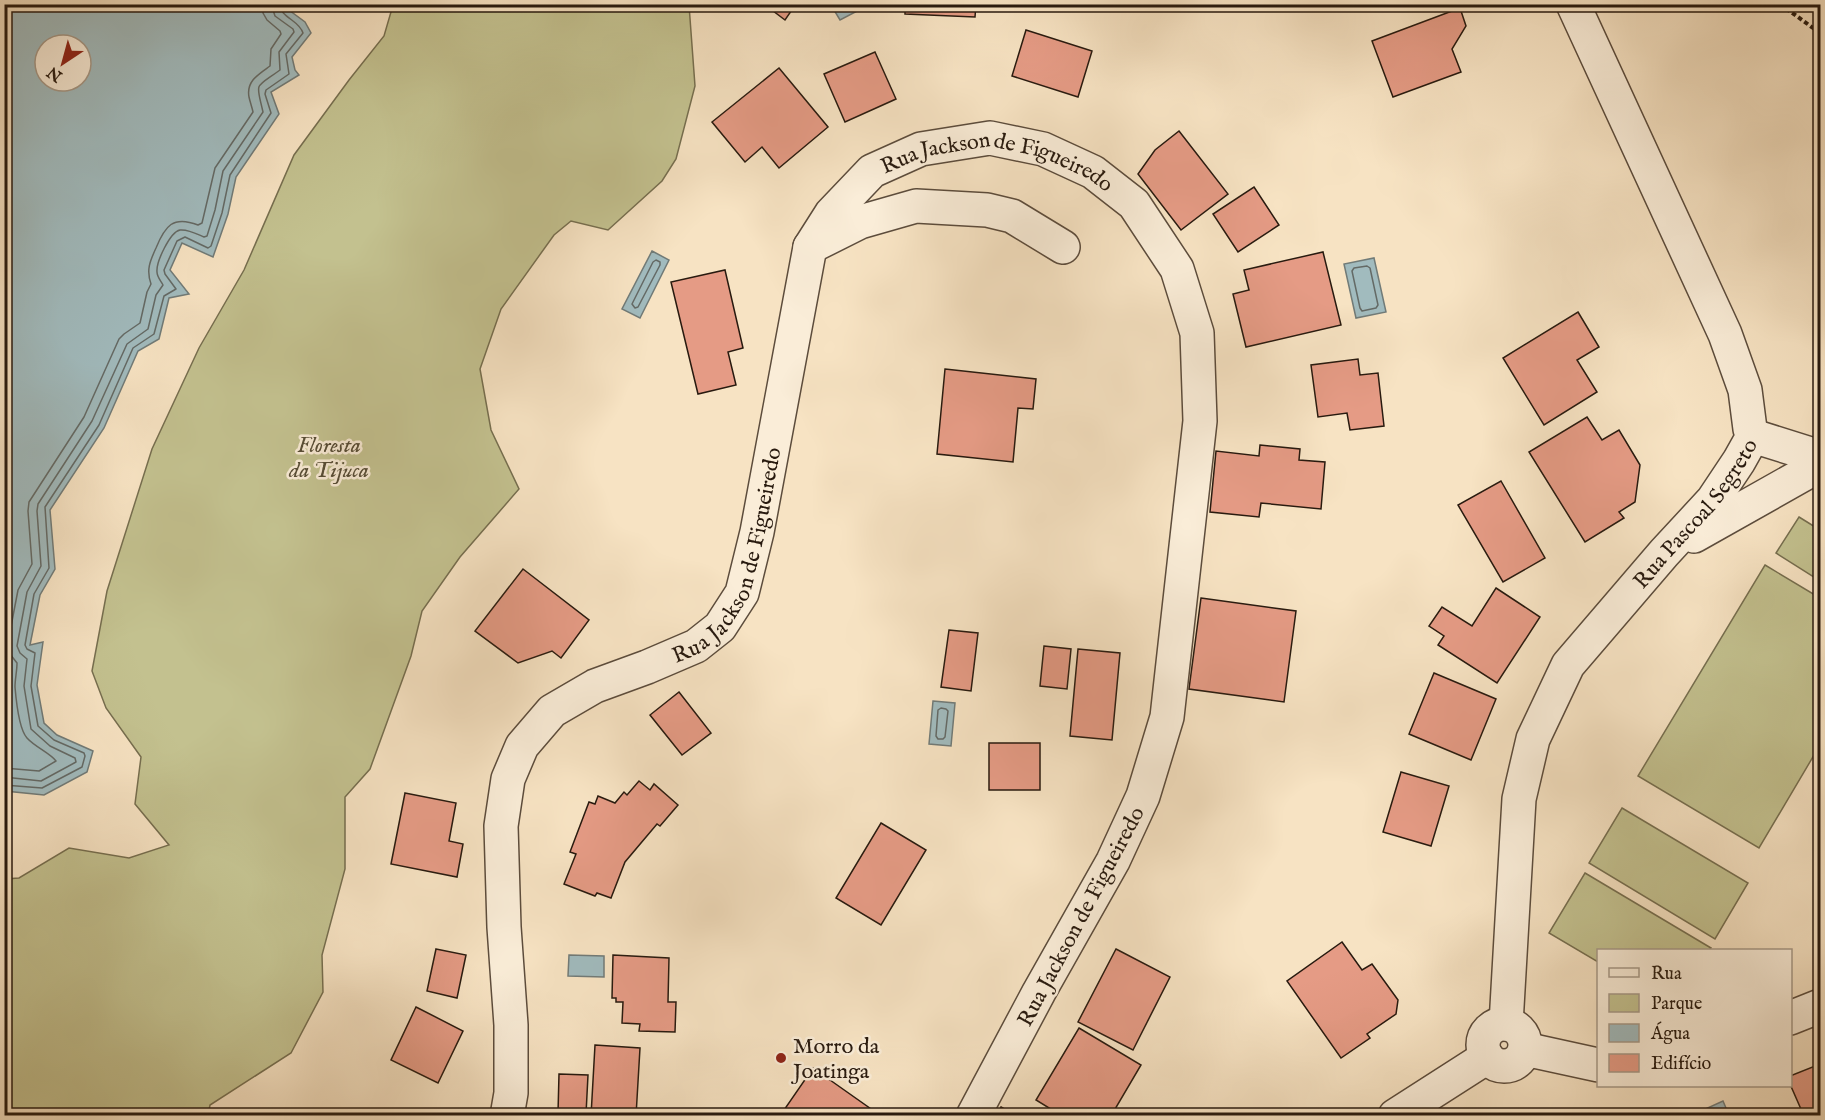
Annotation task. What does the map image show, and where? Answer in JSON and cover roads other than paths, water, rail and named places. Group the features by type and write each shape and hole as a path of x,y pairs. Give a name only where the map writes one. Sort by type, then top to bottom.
{"street":[{"name":"Rua Pascoal Segreto","path":"1515,1037 1519,799 1533,739 1568,665 1664,553 1713,500 1754,436 1750,429 1745,390 1725,334 1574,4"},
{"name":"Rua Jackson de Figueiredo","path":"507,1116 511,1093 511,1025 504,927 501,825 508,779 522,746 552,711 595,686 648,668 696,646 720,627 742,593 757,532 810,247 831,214 872,171 921,149 990,138 1043,149 1093,172 1134,204 1177,269 1197,333 1200,421 1167,717 1143,796 1113,861 1039,992 973,1116"},
{"path":"810,247 860,222 916,206 987,210 1012,216 1063,247"},
{"path":"1754,436 1821,457"},
{"path":"1664,553 1821,465"},
{"path":"1792,1018 1821,1005"},
{"path":"1395,1116 1487,1057 1484,1051 1484,1038 1487,1032 1499,1024 1515,1037 1597,1064"}],"water":[{"path":"4,5 282,5 305,22 311,33 292,57 295,70 299,75 271,92 279,114 236,177 228,214 213,257 182,243 170,270 189,294 169,298 159,339 138,351 104,428 50,510 55,569 40,595 30,645 43,642 37,685 44,723 57,735 93,751 87,772 44,795 5,791"},
{"path":"831,5 864,5 865,7 840,20"},
{"path":"652,251 669,260 640,318 622,309"},
{"path":"1374,258 1386,312 1356,318 1344,264"},
{"path":"933,701 955,703 951,746 929,744"},
{"path":"569,955 604,956 604,977 568,976"},
{"path":"1723,1101 1729,1115 1706,1115 1703,1110"}],"place":[{"name":"Morro da Joatinga","path":"781,1058"}],"park label":[{"name":"Floresta da Tijuca","path":"329,456"}]}
